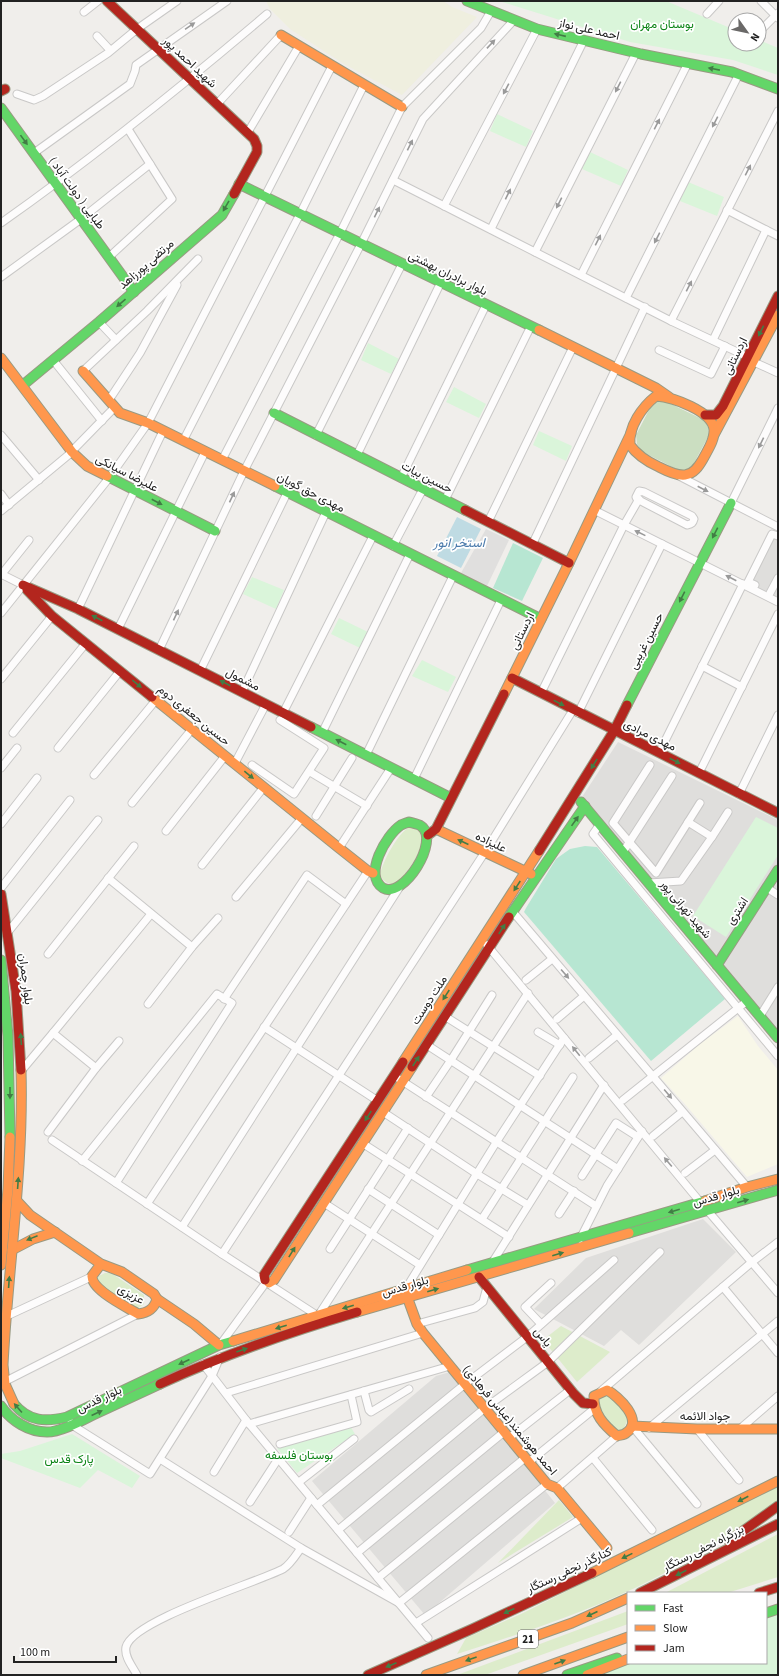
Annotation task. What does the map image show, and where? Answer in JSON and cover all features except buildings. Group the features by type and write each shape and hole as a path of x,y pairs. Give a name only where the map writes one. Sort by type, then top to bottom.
{"main road":[{"name":"شهید احمد پور","path":"107,1 218,103 256,141"},
{"name":"احمد علی نواز","path":"466,1 537,29 636,53 739,74 778,89"},
{"path":"281,35 402,107"},
{"name":"طبایی ( دولت آباد )","path":"1,108 134,292"},
{"name":"مرتضی پورزاهد","path":"22,385 99,322 222,214 257,152 258,147 256,141"},
{"name":"بلوار برادران بهشتی","path":"239,184 647,383 669,397"},
{"name":"اردستانی","path":"713,437 726,414 778,296"},
{"name":"اردستانی","path":"704,415 716,415 719,412 778,315"},
{"name":"علیرضا سیانکی","path":"1,358 87,466 216,531"},
{"name":"مهدی حق گویان","path":"83,371 120,413 148,423 183,440 540,619"},
{"path":"647,383 652,394 652,398"},
{"path":"663,396 669,397 704,415 713,425 713,437 696,469 687,475 675,475 639,456 630,446 631,433 645,405 652,398 663,396"},
{"name":"حسین بیات","path":"274,413 569,563"},
{"name":"اردستانی","path":"428,835 436,829 569,563 631,433"},
{"path":"612,473 625,460 639,456"},
{"name":"حسین غریبی","path":"614,731 731,503"},
{"name":"مشمول","path":"23,585 78,609 266,704 282,717 322,733 451,798"},
{"name":"حسین جعفری دوم","path":"23,585 52,616 339,848 371,872 381,886 389,890 399,888"},
{"name":"مهدی مرادی","path":"512,678 576,712 778,813"},
{"name":"ملت دوست","path":"585,806 513,912 274,1280 267,1281 264,1274 526,872 614,731"},
{"name":"شهید تهرانی پور","path":"575,795 778,1038"},
{"path":"371,872 394,831 400,825 409,822 417,822 424,828 428,835 428,842 422,855 405,882 399,888"},
{"name":"علیزاده","path":"436,829 536,877"},
{"name":"اشتری","path":"717,964 778,870"},
{"name":"بلوار چمران","path":"1,894 17,993 22,1070 22,1130 7,1316 4,1382 10,1398 20,1412 30,1418 42,1421 53,1421"},
{"name":"بلوار چمران","path":"1,960 10,1040 10,1123 1,1264"},
{"name":"بلوار قدس","path":"1,1406 17,1423 31,1429 48,1432 72,1425 220,1357 492,1263 601,1233 701,1203 747,1187 778,1179"},
{"name":"بلوار قدس","path":"53,1421 67,1417 219,1345 318,1316 479,1277 778,1190"},
{"name":"عزیزی","path":"17,1201 30,1215 101,1264 110,1265 124,1273 154,1294 157,1299 149,1312 138,1314 97,1288 92,1283 91,1277"},
{"path":"701,1203 708,1211"},
{"path":"12,1250 24,1242 55,1232"},
{"path":"91,1277 101,1264"},
{"name":"یاس","path":"479,1277 570,1390 583,1403 593,1407"},
{"name":"احمد هوشمند(عباس فرهادی)","path":"405,1294 417,1324 423,1333 547,1484 557,1488 607,1548"},
{"path":"157,1299 194,1324 219,1345 220,1357"},
{"path":"607,1390 612,1392 632,1416 632,1426 628,1432 617,1436 603,1423 593,1407 594,1396 601,1391 607,1390"},
{"name":"جواد الائمه","path":"632,1426 649,1428 697,1429 778,1429"},
{"name":"کنارگذر نجفی رستگار","path":"368,1675 435,1646 616,1561 778,1481"},
{"path":"694,1566 778,1506"},
{"name":"بزرگراه نجفی رستگار","path":"642,1592 778,1524"},
{"path":"762,1592 778,1587"},
{"name":"21","path":"426,1675 572,1623 627,1598"},
{"path":"767,1613 778,1609"},
{"path":"523,1675 627,1637"},
{"path":"567,1675 602,1662 627,1655"},
{"path":"587,1675 627,1659"}],"street":[{"path":"84,12 98,1"},
{"path":"17,94 34,100 43,96 110,50 177,1"},
{"path":"34,153 130,84 136,65 158,48 227,1"},
{"path":"707,14 719,1"},
{"path":"761,1 777,16 767,25"},
{"path":"222,460 340,233 402,107 480,28 491,11"},
{"path":"1,224 128,129 268,14"},
{"path":"159,650 244,471 361,244 423,118 514,20"},
{"path":"444,206 537,29"},
{"path":"218,103 281,35"},
{"path":"97,36 110,50"},
{"path":"491,229 584,40"},
{"path":"248,132 299,46"},
{"path":"535,252 636,53"},
{"path":"581,275 688,63"},
{"path":"1,613 109,478 148,423 332,66"},
{"path":"626,298 739,74"},
{"path":"183,440 300,214 364,85"},
{"path":"671,321 778,111"},
{"path":"109,257 172,199 128,129"},
{"path":"1,277 81,219 150,164"},
{"path":"392,180 671,321 713,340 778,373"},
{"path":"728,210 778,236"},
{"path":"713,340 766,230"},
{"path":"83,371 198,259"},
{"path":"316,435 402,264"},
{"path":"1,511 73,450 102,421 181,277"},
{"path":"357,455 440,282"},
{"path":"401,478 486,305"},
{"path":"532,545 645,307"},
{"path":"99,322 116,340"},
{"path":"445,500 531,326"},
{"path":"659,350 711,374 725,346"},
{"path":"488,522 573,347"},
{"path":"53,360 102,421"},
{"path":"731,503 778,408"},
{"path":"78,609 136,491 163,431"},
{"path":"1,435 39,480"},
{"path":"118,629 205,452"},
{"path":"675,475 778,527"},
{"path":"393,546 422,489"},
{"path":"639,491 644,492 692,516 694,519 693,522 687,526 639,499 636,496 636,493 639,491"},
{"path":"200,670 287,493"},
{"path":"1,494 9,505"},
{"path":"541,693 624,525 639,499"},
{"path":"594,510 778,602"},
{"path":"242,692 326,512"},
{"path":"778,536 772,534 748,582 778,597"},
{"path":"252,765 294,794 310,772 324,748 282,717 373,536"},
{"path":"1,574 29,540"},
{"path":"222,1254 576,712 662,544"},
{"path":"322,733 410,554"},
{"name":"حسین جعفری دوم","path":"1,574 23,585"},
{"path":"366,755 453,576"},
{"path":"770,593 778,578"},
{"path":"659,753 743,584"},
{"path":"414,779 501,600"},
{"path":"699,773 778,614"},
{"path":"1,679 52,616"},
{"path":"13,733 86,643"},
{"path":"702,666 742,687"},
{"path":"58,748 120,671"},
{"path":"94,775 156,700"},
{"path":"235,763 266,704"},
{"path":"739,794 778,715"},
{"path":"132,803 192,729"},
{"path":"1,768 17,748"},
{"path":"166,831 226,756"},
{"path":"316,816 352,758"},
{"path":"650,766 613,823 656,873 700,803"},
{"path":"339,848 391,768"},
{"path":"310,772 367,806"},
{"path":"623,852 672,776"},
{"path":"1,824 37,778"},
{"path":"202,864 264,787"},
{"path":"1,888 70,800"},
{"path":"649,883 682,881 728,812"},
{"path":"236,897 302,818"},
{"path":"8,932 98,820"},
{"path":"688,822 712,837"},
{"path":"600,824 593,834 778,1056"},
{"path":"48,954 134,846"},
{"path":"147,1204 346,904 371,872"},
{"path":"224,998 307,875 346,904"},
{"path":"108,878 192,947"},
{"path":"182,1227 399,888"},
{"path":"767,888 778,895"},
{"path":"513,912 747,1187"},
{"path":"22,1070 151,914"},
{"path":"148,1004 192,947 218,918"},
{"path":"482,940 604,1085 640,1134 701,1203"},
{"path":"526,980 552,959"},
{"path":"760,1016 778,987"},
{"path":"82,1161 217,994 232,1003 116,1183"},
{"path":"52,1140 222,1254 267,1281 318,1316 528,994"},
{"path":"426,1096 451,1060 492,995"},
{"path":"557,1020 584,996"},
{"path":"623,1100 747,1001"},
{"path":"446,1016 540,1076"},
{"path":"264,1027 339,1074 378,1101"},
{"path":"538,1032 560,1045"},
{"path":"53,1033 96,1068"},
{"path":"589,1058 618,1036"},
{"path":"405,1294 420,1265 497,1141 564,1038"},
{"path":"48,1132 96,1068 119,1041"},
{"path":"427,1045 571,1137 618,1169"},
{"path":"394,1075 596,1206"},
{"path":"482,1219 573,1077"},
{"path":"492,1263 604,1085"},
{"path":"383,1112 528,1206"},
{"path":"653,1136 682,1112"},
{"path":"582,1176 616,1123 640,1134"},
{"path":"330,1249 408,1128"},
{"path":"580,1239 596,1206 640,1134"},
{"path":"362,1143 509,1237"},
{"path":"685,1173 715,1150"},
{"path":"368,1189 439,1235"},
{"path":"559,1214 574,1191"},
{"path":"324,1202 420,1265"},
{"path":"708,1211 778,1293"},
{"path":"586,1224 601,1233"},
{"path":"601,1391 752,1262 778,1242"},
{"path":"338,1530 485,1408 548,1362 660,1252"},
{"path":"317,1505 465,1384 542,1324 614,1260"},
{"path":"7,1316 91,1277"},
{"path":"219,1345 267,1281"},
{"path":"542,1324 525,1307 551,1283"},
{"path":"417,1324 475,1308 483,1302 487,1287"},
{"path":"723,1287 778,1353"},
{"path":"4,1382 138,1314"},
{"path":"649,1428 778,1321"},
{"path":"226,1393 423,1333"},
{"path":"67,1417 72,1425 150,1474 212,1376 220,1357"},
{"path":"203,1364 278,1459 428,1638"},
{"path":"214,1472 248,1422 351,1395 450,1366"},
{"path":"364,1391 369,1410 371,1412 409,1389"},
{"path":"357,1553 507,1435 570,1390"},
{"path":"280,1444 357,1422 351,1395"},
{"path":"741,1428 778,1396"},
{"path":"378,1578 593,1407"},
{"path":"632,1426 696,1504"},
{"path":"697,1429 739,1480"},
{"path":"557,1488 617,1436"},
{"path":"298,1482 354,1439"},
{"path":"592,1458 652,1530"},
{"path":"160,1459 244,1510 301,1548 399,1603"},
{"path":"250,1502 278,1459"},
{"path":"399,1603 547,1484"},
{"path":"289,1532 311,1498"},
{"path":"416,1623 582,1518"},
{"path":"137,1675 126,1656 126,1647 131,1638 143,1628 206,1599 284,1568 301,1548"}],"shaded area":[{"path":"486,529 509,540 487,586 461,573"},
{"path":"772,532 778,535 778,598 746,582"},
{"path":"618,742 778,820 778,1031 582,797"},
{"path":"738,1016 758,1046 778,1070 778,1164 747,1177 661,1078 700,1044"},
{"path":"703,1219 736,1252 639,1345 621,1330 604,1346 534,1309 586,1258"},
{"path":"450,1372 555,1503 425,1615 312,1481 436,1376"}],"green space":[{"path":"266,1 443,1 452,7 477,17 402,95 344,64 290,29 270,9"},
{"name":"بوستان مهران","path":"499,1 666,1 727,27 727,52 767,52 767,43 778,48 778,75 733,60 630,42"},
{"path":"497,114 533,131 526,147 490,131"},
{"path":"590,152 628,170 621,186 582,169"},
{"path":"688,182 724,197 717,216 680,201"},
{"path":"368,343 399,359 391,374 361,360"},
{"path":"454,387 486,404 479,418 446,402"},
{"path":"657,402 667,402 704,420 708,427 709,435 693,465 686,470 678,470 641,451 637,444 636,435 650,408"},
{"path":"539,431 572,446 566,461 533,445"},
{"path":"513,543 543,558 522,601 493,588"},
{"path":"252,577 284,590 276,609 243,594"},
{"path":"339,618 368,632 360,648 331,634"},
{"path":"422,660 456,677 448,692 412,676"},
{"path":"756,817 778,828 778,855 726,937 693,916"},
{"path":"410,827 420,831 422,837 419,851 416,858 400,881 391,884 388,883 380,875 381,870 391,848 405,830"},
{"path":"585,846 597,847 725,999 651,1061 524,912 556,859 570,849"},
{"path":"105,1273 114,1275 144,1295 144,1304 137,1309 101,1286 97,1279"},
{"path":"561,1326 610,1352 577,1382 543,1340"},
{"path":"605,1394 611,1395 627,1416 628,1419 624,1428 618,1431 610,1424 601,1412 599,1402 600,1397"},
{"name":"بوستان فلسفه","path":"350,1426 355,1434 297,1473 277,1448"},
{"name":"پارک قدس","path":"72,1434 140,1476 132,1488 98,1470 80,1488 1,1458 1,1454 20,1451"},
{"path":"778,1486 778,1503 717,1543 669,1571 629,1591 581,1611 457,1654 466,1638 521,1614"},
{"path":"559,1500 573,1517 498,1563"},
{"path":"778,1534 778,1577 730,1592 667,1592"},
{"path":"627,1611 627,1624 485,1675 457,1675"},
{"path":"778,1612 778,1675 597,1675 628,1664 767,1664 767,1616"}],"water":[{"name":"استخر انور","path":"457,517 481,529 461,568 437,556"}],"traffic: fast":[{"path":"467,1 537,29 641,54 732,72 778,89"},
{"path":"1,108 134,292"},
{"path":"239,184 539,330"},
{"path":"23,385 99,322 222,215 234,194"},
{"path":"274,413 465,510"},
{"path":"107,476 215,531"},
{"path":"275,486 541,619"},
{"path":"627,705 731,503"},
{"path":"311,727 451,798"},
{"path":"581,802 778,1038"},
{"path":"509,917 585,806"},
{"path":"409,822 421,826 426,833 426,843 423,855 417,867 400,885 391,889 383,888 377,882 375,874 379,855 383,846 395,830 401,825 409,822"},
{"path":"717,965 778,870"},
{"path":"1,960 8,1036 10,1137"},
{"path":"629,1233 778,1190"},
{"path":"467,1270 705,1201"},
{"path":"14,1404 26,1414 38,1419 52,1420 67,1417 219,1345 233,1341"},
{"path":"1,1406 15,1421 21,1425 34,1430 53,1432 71,1426 160,1384"},
{"path":"767,1613 778,1609"},
{"path":"567,1675 617,1658"}],"traffic: slow":[{"path":"281,35 402,107"},
{"path":"714,435 778,315"},
{"path":"539,330 656,388 669,397"},
{"path":"1,358 72,452 87,466 107,476"},
{"path":"83,371 120,413 148,423 275,486"},
{"path":"656,396 672,399 691,406 707,417 712,423 714,434 710,445 698,467 688,474 682,475 669,472 639,455 630,445 631,431 637,418 656,396"},
{"path":"504,694 631,433"},
{"path":"152,697 339,848 368,871 373,873"},
{"path":"436,829 531,874"},
{"path":"403,1062 539,851"},
{"path":"269,1283 274,1280 412,1067"},
{"path":"14,1404 5,1384 3,1365 18,1181 21,1070"},
{"path":"1,1265 8,1189 10,1137"},
{"path":"705,1201 747,1187 778,1179"},
{"path":"17,1201 30,1215 101,1264 122,1272 154,1294 157,1299 152,1308 145,1313 138,1314 118,1303 97,1287 92,1276 101,1264"},
{"path":"12,1250 33,1239 55,1232"},
{"path":"357,1312 629,1233"},
{"path":"233,1341 467,1270"},
{"path":"405,1291 417,1324 423,1333 547,1484 557,1488 607,1548"},
{"path":"157,1299 194,1324 219,1345"},
{"path":"607,1390 623,1403 631,1416 633,1422 631,1428 624,1434 617,1436 608,1428 597,1414 594,1396 607,1390"},
{"path":"632,1426 697,1429 778,1429"},
{"path":"592,1573 778,1481"},
{"path":"426,1675 572,1623 627,1598"},
{"path":"523,1675 627,1637"},
{"path":"587,1675 627,1659"}],"traffic: jam":[{"path":"107,1 254,139 257,146 257,152 234,194"},
{"path":"1,91 5,89"},
{"path":"705,415 716,415 723,406 778,296"},
{"path":"465,510 569,563"},
{"path":"23,585 78,609 311,727"},
{"path":"27,590 52,616 152,697"},
{"path":"512,678 778,813"},
{"path":"428,835 436,829 504,694"},
{"path":"539,851 614,731 627,705"},
{"path":"1,894 16,991 21,1070"},
{"path":"412,1067 509,917"},
{"path":"265,1280 264,1275 403,1062"},
{"path":"479,1277 574,1394 583,1403 593,1404"},
{"path":"160,1384 208,1363 257,1345 357,1312"},
{"path":"729,1541 778,1506"},
{"path":"642,1592 778,1524"},
{"path":"368,1675 472,1629 592,1573"},
{"path":"762,1592 778,1587"}]}
